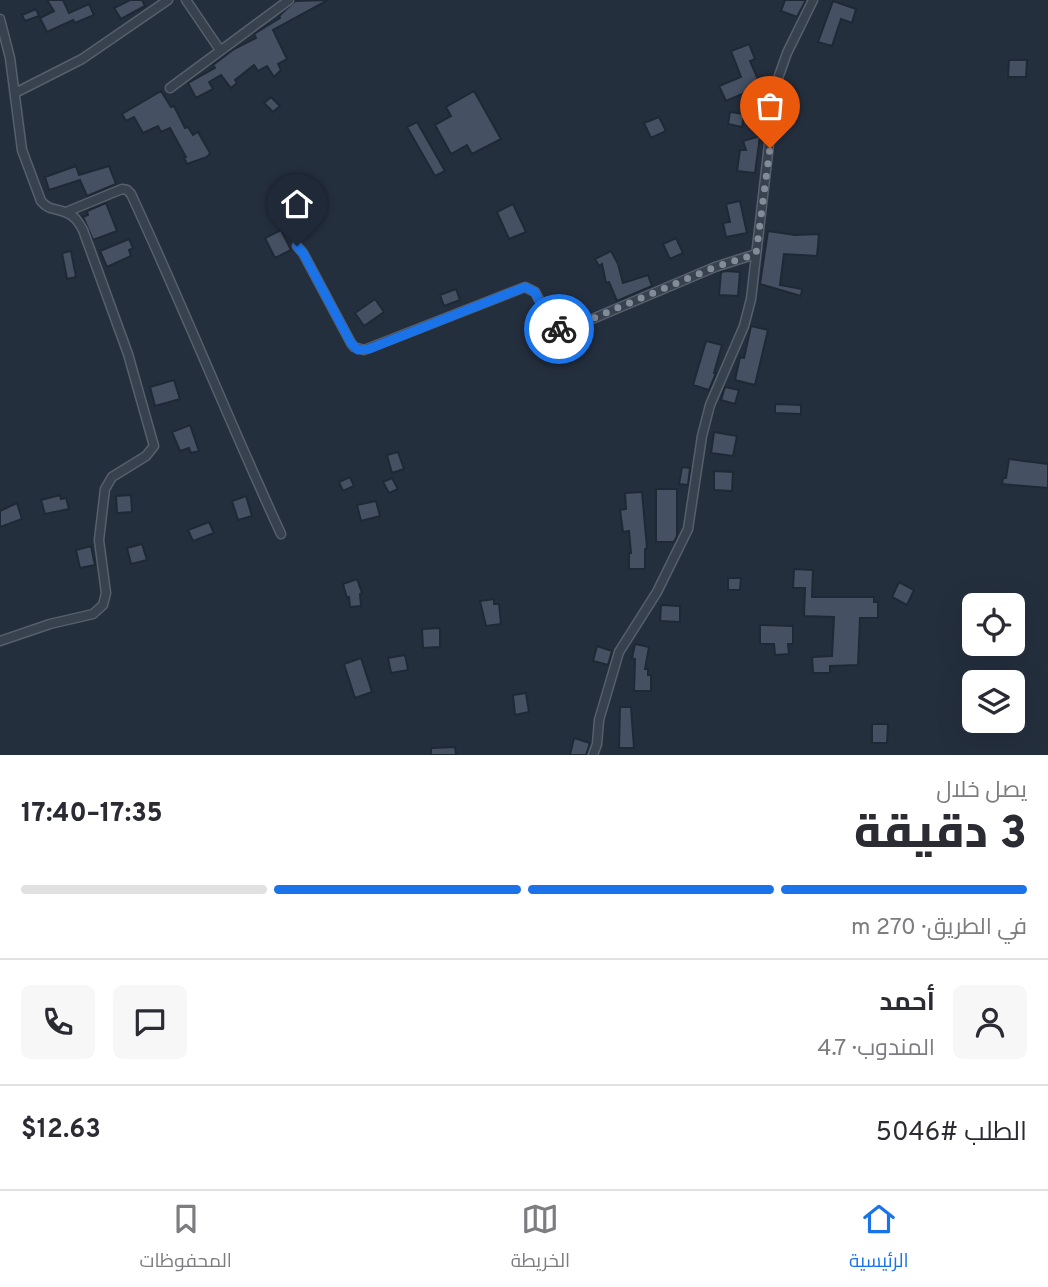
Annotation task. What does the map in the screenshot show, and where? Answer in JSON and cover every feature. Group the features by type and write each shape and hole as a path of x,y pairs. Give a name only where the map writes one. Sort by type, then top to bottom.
{"street":[{"path":"15,93 82,59 169,0"},
{"path":"186,0 220,50"},
{"path":"170,88 289,0"},
{"path":"593,755 599,720 619,652 657,592 688,529 702,436 710,405 744,326 751,299 778,77 813,0"},
{"path":"0,19 6,39 22,150 41,201 46,207 66,212 76,218 83,230 128,354 154,446 146,456 112,477 105,489 99,540 106,593 103,605 93,614 0,640"},
{"path":"66,212 122,189 131,194 281,534"},
{"path":"297,246 351,343 364,351 525,287 535,292 553,326 558,329 570,328 715,267 756,254"}],"building":[{"path":"47,0 63,0 69,13 89,4 94,15 75,23 73,20 47,32 40,18 54,11"},
{"path":"130,0 142,0 145,6 121,19 114,8"},
{"path":"328,0 273,30 287,59 278,64 281,70 274,77 267,66 258,71 254,65 235,80 237,83 231,88 221,75 209,82 213,89 196,98 188,83 215,68 213,65 234,49 256,38 254,34 280,18 295,1"},
{"path":"785,0 806,0 797,17 781,11"},
{"path":"833,1 856,9 852,23 841,19 832,46 818,42"},
{"path":"36,9 39,16 25,21 22,15"},
{"path":"749,44 755,59 750,61 761,86 726,101 719,86 741,77 731,51"},
{"path":"1009,60 1027,60 1026,77 1008,77"},
{"path":"161,91 171,107 174,106 185,128 188,127 193,135 198,132 210,153 207,157 187,164 170,128 161,132 158,126 143,133 134,117 126,121 122,114"},
{"path":"474,91 501,139 472,154 467,145 451,154 435,125 451,116 446,107"},
{"path":"271,97 280,106 273,112 264,103"},
{"path":"765,99 765,105 747,106 747,100"},
{"path":"730,112 744,114 742,127 728,124"},
{"path":"659,117 666,131 651,138 644,123"},
{"path":"417,122 445,171 435,176 407,127"},
{"path":"760,136 755,173 737,171 740,150 746,150 743,141"},
{"path":"76,166 79,175 109,166 116,184 87,196 80,180 49,190 45,177"},
{"path":"740,201 747,233 726,237 723,223 730,222 726,204"},
{"path":"106,203 117,231 93,240 83,217 88,215 87,211"},
{"path":"513,204 526,232 509,239 497,212"},
{"path":"281,230 291,250 275,258 265,238"},
{"path":"768,231 795,235 819,234 817,256 784,254 780,285 802,289 801,296 760,284"},
{"path":"676,238 683,253 670,259 663,244"},
{"path":"129,239 133,248 129,250 131,256 107,267 100,251"},
{"path":"71,251 76,277 67,279 62,253"},
{"path":"611,251 623,283 648,275 652,286 617,301 609,282 606,283 602,264 599,266 595,259"},
{"path":"721,272 740,272 738,296 719,295"},
{"path":"456,289 460,300 444,306 440,295"},
{"path":"375,299 384,312 364,326 355,313"},
{"path":"751,326 768,330 755,385 735,380 740,357 744,358"},
{"path":"706,341 722,345 709,390 693,385"},
{"path":"174,380 180,399 155,406 150,387"},
{"path":"725,387 739,390 735,404 721,400"},
{"path":"775,404 801,405 801,414 775,413"},
{"path":"190,425 199,451 191,453 189,448 180,451 172,432"},
{"path":"714,432 737,436 733,456 711,453"},
{"path":"398,452 404,469 392,473 387,455"},
{"path":"1009,459 1048,464 1048,488 1002,484 1003,478 1006,478"},
{"path":"682,467 690,468 688,485 679,484"},
{"path":"714,471 733,472 732,491 714,490"},
{"path":"350,477 354,486 343,491 339,482"},
{"path":"392,478 398,489 389,493 383,482"},
{"path":"656,489 677,489 677,536 674,542 656,542"},
{"path":"642,492 647,548 645,569 629,569 629,531 623,532 620,510 626,509 625,493"},
{"path":"60,495 61,499 66,498 69,509 45,514 41,500"},
{"path":"131,495 132,512 117,513 116,496"},
{"path":"246,496 252,516 238,520 232,501"},
{"path":"376,501 380,516 361,521 357,505"},
{"path":"17,503 22,519 0,527 0,511"},
{"path":"209,522 214,533 193,541 188,530"},
{"path":"142,544 147,560 131,564 127,548"},
{"path":"91,546 95,565 80,568 76,550"},
{"path":"794,569 813,570 812,597 874,597 874,602 878,602 878,618 860,618 858,665 830,666 830,673 813,673 812,657 832,656 834,617 804,616 805,588 793,588"},
{"path":"728,578 741,578 740,590 728,590"},
{"path":"357,579 362,593 361,606 350,607 343,584"},
{"path":"899,582 914,590 907,605 892,597"},
{"path":"494,599 494,604 499,604 501,624 486,626 480,601"},
{"path":"661,605 680,606 680,622 660,621"},
{"path":"760,625 793,626 793,644 788,644 789,654 775,655 774,644 760,644"},
{"path":"440,628 440,647 423,648 422,629"},
{"path":"635,644 649,647 645,669 648,669 648,675 651,675 651,691 634,691 635,659 632,658"},
{"path":"597,646 612,651 608,665 593,661"},
{"path":"405,655 408,670 391,673 388,658"},
{"path":"361,658 372,692 355,698 344,664"},
{"path":"526,693 529,712 515,715 513,695"},
{"path":"620,707 631,707 634,748 619,748"},
{"path":"872,724 888,724 887,743 872,743"},
{"path":"574,738 590,743 586,755 570,755"},
{"path":"455,747 456,755 431,755 431,748"}],"way so far":[{"path":"559,329 570,328 715,267 756,254 770,148"}],"route":[{"path":"297,246 351,343 358,350 364,351 525,287 535,292 548,321 559,329"}]}
